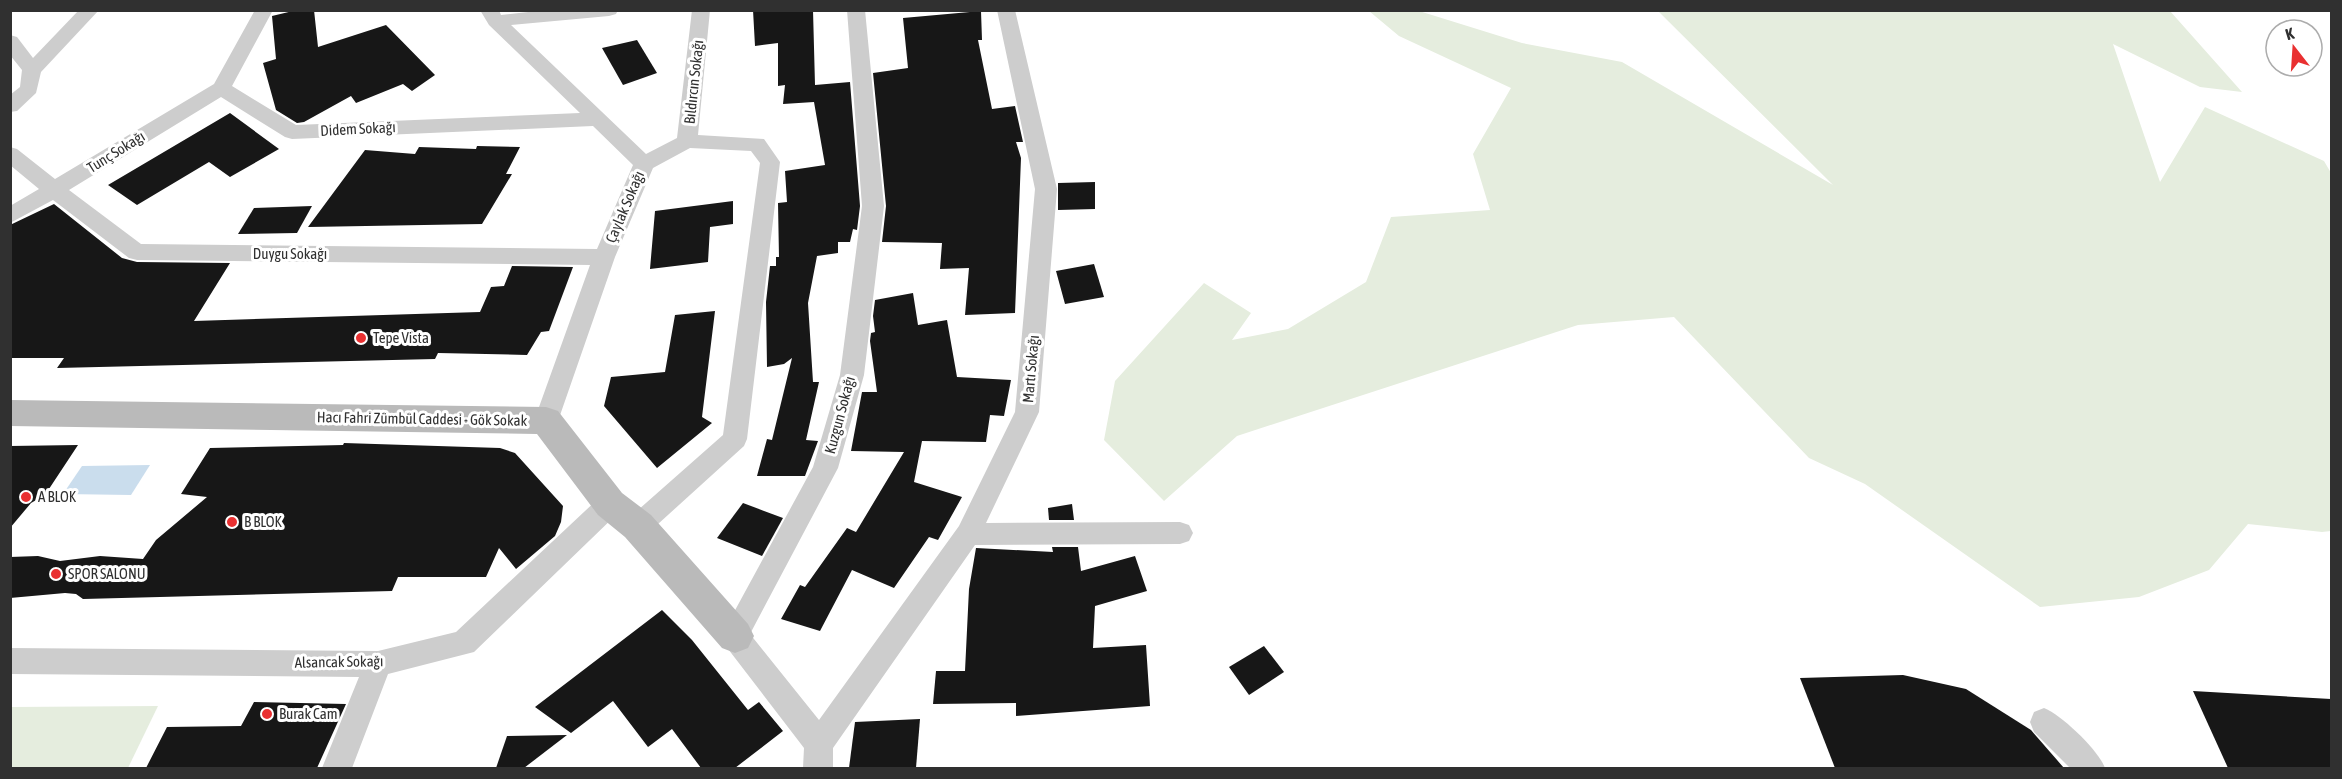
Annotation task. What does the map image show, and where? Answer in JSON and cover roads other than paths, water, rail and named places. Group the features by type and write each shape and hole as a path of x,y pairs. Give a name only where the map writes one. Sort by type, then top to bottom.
{"street":[{"path":"10,106 29,89 32,69 90,10"},
{"path":"221,88 264,10"},
{"path":"492,16 609,10"},
{"name":"Bıldırcın Sokağı","path":"644,164 687,141 701,10"},
{"name":"Kuzgun Sokağı","path":"735,636 825,468 852,375 873,206 856,10"},
{"name":"Martı Sokağı","path":"819,756 968,534 1027,412 1046,189 1006,10"},
{"name":"Çaylak Sokağı","path":"492,16 644,164 604,257 546,421"},
{"path":"10,41 32,69"},
{"name":"Didem Sokağı","path":"221,88 292,132 597,119"},
{"name":"Tunç Sokağı","path":"10,216 221,88"},
{"path":"638,526 735,439 737,427 770,162 758,144 687,141"},
{"name":"Duygu Sokağı","path":"10,154 94,222 137,252 604,257"},
{"name":"Hacı Fahri Zümbül Caddesi - Gök Sokak","path":"10,413 546,421 610,504 638,526 735,636"},
{"name":"Alsancak Sokağı","path":"10,662 378,664 464,643 610,504"},
{"path":"968,534 1180,534"},
{"path":"735,636 819,756"},
{"path":"337,768 378,664"},
{"path":"2044,722 2090,768"}],"water":[{"path":"150,465 131,495 63,494 82,466"}],"place":[{"name":"Tepe Vista","path":"361,338"},
{"name":"A BLOK","path":"26,497"},
{"name":"B BLOK","path":"232,522"},
{"name":"SPOR SALONU","path":"56,574"},
{"name":"Burak Cam","path":"267,714"}]}
